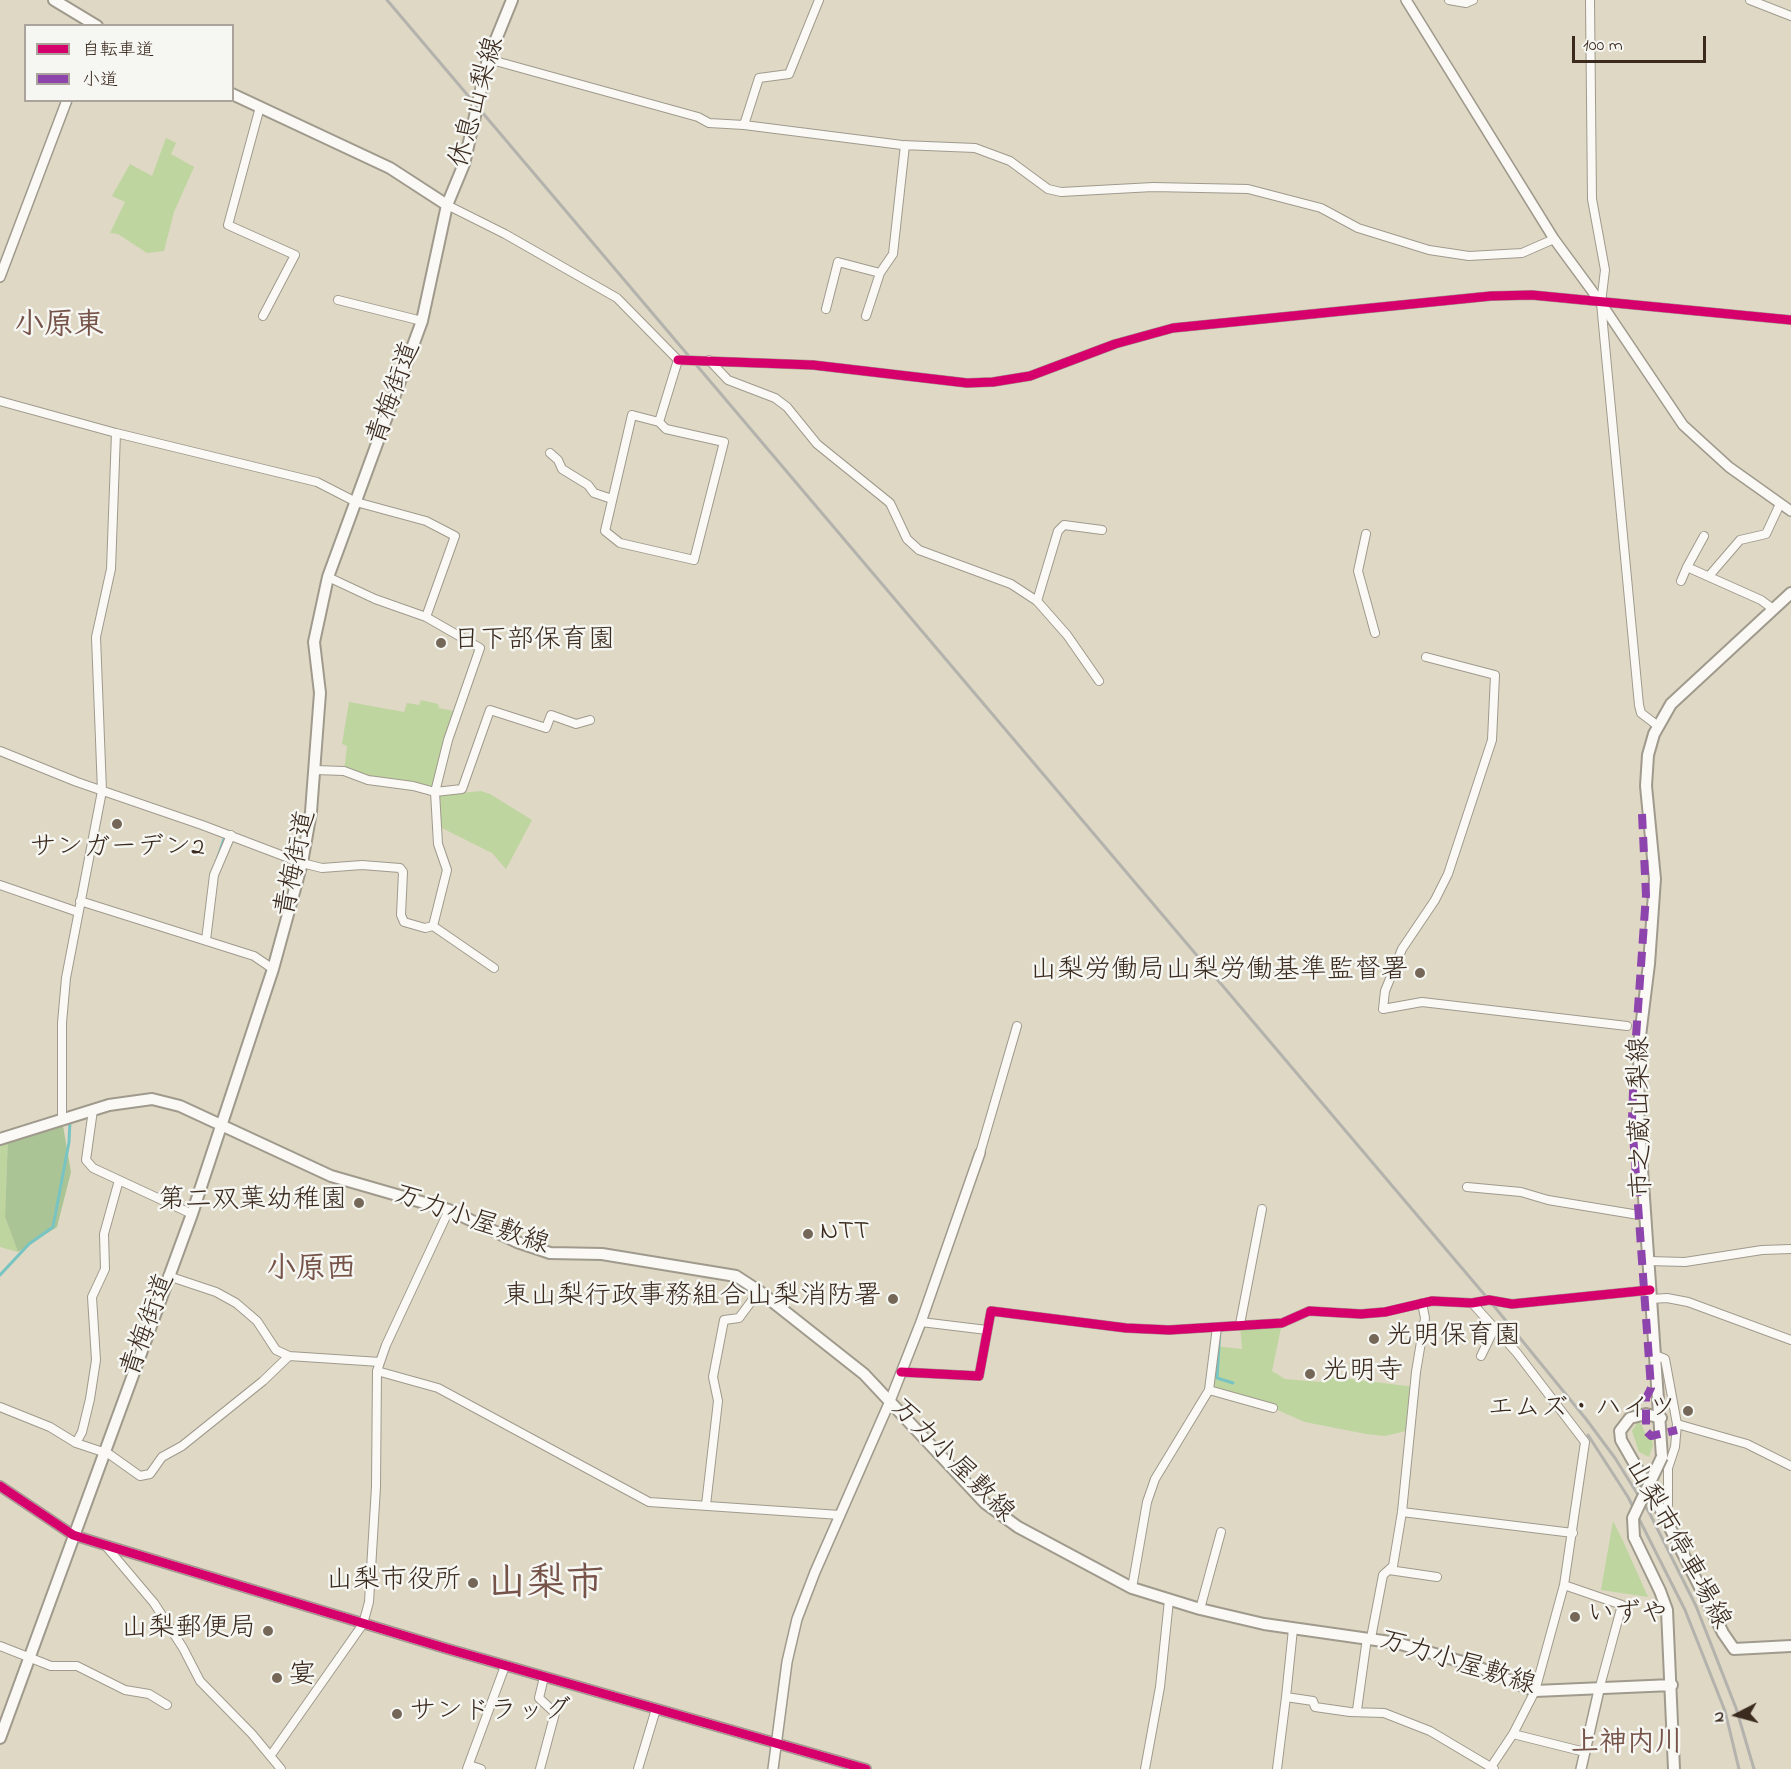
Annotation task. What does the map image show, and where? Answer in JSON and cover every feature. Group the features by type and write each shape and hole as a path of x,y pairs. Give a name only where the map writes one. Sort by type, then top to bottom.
{"main road":[{"path":"54,0 94,24"},
{"name":"休息山梨線","path":"447,205 464,164 488,59 512,0"},
{"path":"234,95 390,168 447,205"},
{"name":"青梅街道","path":"0,1738 192,1214 273,969 302,863 315,770 320,693 314,642 327,577 422,321 447,205"},
{"name":"市之蔵山梨線","path":"1672,1685 1667,1610 1634,1537 1633,1518 1662,1457 1638,1111 1640,1036 1649,964 1655,879 1646,768 1650,745 1671,704 1791,593"},
{"name":"万力小屋敷線","path":"0,1139 129,1100 152,1099 180,1106 331,1176 449,1210 517,1242 550,1253 602,1254 736,1276 759,1291 864,1374 985,1503 1018,1527 1132,1588 1200,1609 1293,1629 1369,1638 1439,1654 1535,1691 1599,1690 1672,1685"},
{"name":"山梨市停車場線","path":"1661,1418 1646,1414 1635,1415 1623,1425 1620,1435 1625,1450 1662,1512 1718,1624 1734,1649 1791,1646"},
{"path":"1672,1685 1674,1769"}],"street":[{"path":"744,124 759,78 789,74 819,0"},
{"path":"1406,0 1554,239 1601,303 1683,425 1729,468 1791,511"},
{"path":"1449,0 1466,3 1473,0"},
{"path":"1590,0 1592,199 1605,270 1601,303 1639,705 1641,713 1658,726"},
{"path":"1750,0 1791,16"},
{"path":"488,59 698,117 709,123 744,124 905,145 975,148 1010,161 1048,189 1061,192 1153,187 1256,191 1321,208 1368,231 1429,249 1469,256 1522,253 1554,239"},
{"path":"0,277 54,129 67,102"},
{"path":"260,107 228,225 295,255 263,316"},
{"path":"866,316 880,273 893,254 905,145"},
{"path":"447,205 505,234 617,298 678,360 813,364 967,383 993,382 1030,376 1115,344 1173,327 1491,296 1532,295 1791,320"},
{"path":"826,309 838,262 880,273"},
{"path":"338,300 422,321"},
{"path":"659,422 678,360"},
{"path":"709,360 728,380 775,398 787,406 817,444 890,503 907,539 918,550 1011,584 1037,602 1067,635 1099,681"},
{"path":"0,401 116,433 317,482 356,502 426,521 455,536 426,618"},
{"path":"632,415 659,422 666,429 724,442 694,560 620,543 604,531 612,499 632,415"},
{"path":"62,1120 62,1023 71,941 102,791 96,637 111,569 116,433"},
{"path":"550,453 558,460 561,469 588,484 594,494 612,499"},
{"path":"1709,576 1740,540 1766,534 1780,504"},
{"path":"1037,602 1058,531 1064,525 1101,530"},
{"path":"1366,534 1358,571 1375,633"},
{"path":"1681,581 1704,536"},
{"path":"1687,567 1761,600 1773,609"},
{"path":"327,577 426,618 480,648 448,740 435,792 438,844 447,870 433,926"},
{"path":"1426,657 1495,675 1492,740 1448,874 1435,900 1402,949 1385,991 1383,1009 1422,1002 1627,1026"},
{"path":"315,770 344,771 368,780 413,786 435,792 462,789 490,710 546,728 551,715 576,724 590,720"},
{"path":"0,752 302,863 322,868 362,865 400,868 403,872 401,915 404,922 425,928 433,926 494,968"},
{"path":"206,940 214,875 231,835"},
{"path":"0,885 78,912"},
{"path":"80,901 254,956 273,969"},
{"path":"773,1769 787,1662 797,1619 815,1572 890,1401 921,1322 980,1153 1017,1026"},
{"path":"93,1110 86,1160 93,1168 192,1214"},
{"path":"76,1443 82,1432 90,1399 96,1360 92,1297 105,1269 104,1234 119,1180"},
{"path":"1467,1187 1521,1192 1548,1200 1645,1216"},
{"path":"1240,1324 1262,1209"},
{"path":"271,1755 363,1624 369,1602 376,1487 377,1371 449,1210"},
{"path":"1648,1261 1685,1262 1762,1250 1791,1249"},
{"path":"168,1276 216,1292 236,1303 257,1321 276,1350 289,1356 380,1362"},
{"path":"706,1505 718,1401 713,1377 724,1320 739,1318 759,1291"},
{"path":"901,1372 979,1376 991,1311 1126,1328 1169,1330 1282,1323 1309,1311 1385,1312 1422,1303 1472,1304 1489,1300 1512,1304 1650,1294 1688,1302 1791,1340"},
{"path":"1357,1710 1369,1638 1383,1575 1392,1566 1402,1512 1416,1372 1425,1318 1422,1303"},
{"path":"1286,1697 1313,1701 1315,1707 1350,1712 1357,1710 1384,1713 1430,1731 1492,1768 1535,1691 1564,1585 1585,1442 1495,1327 1472,1304"},
{"path":"921,1322 987,1330"},
{"path":"1132,1588 1147,1502 1155,1479 1209,1390 1217,1327"},
{"path":"1481,1356 1495,1327"},
{"path":"1655,1355 1665,1359 1677,1424 1675,1447 1668,1468 1668,1505 1662,1512"},
{"path":"0,1407 50,1427 76,1443 104,1452 140,1476 150,1474 162,1457 182,1446 263,1382 289,1356"},
{"path":"377,1371 438,1388 649,1502 840,1515"},
{"path":"1209,1390 1273,1408"},
{"path":"1677,1424 1747,1444 1791,1466"},
{"path":"0,1486 73,1535 505,1666 866,1769"},
{"path":"1402,1512 1573,1533"},
{"path":"1200,1609 1221,1532"},
{"path":"105,1545 154,1604 183,1648 200,1681 271,1755 281,1769"},
{"path":"1389,1570 1437,1577"},
{"path":"1564,1585 1622,1605 1581,1769"},
{"path":"1145,1769 1160,1687 1169,1600"},
{"path":"1277,1769 1293,1629"},
{"path":"0,1646 51,1666 76,1666 125,1690 149,1694 167,1705"},
{"path":"481,1769 468,1767 505,1666"},
{"path":"540,1769 555,1713 539,1698 544,1677"},
{"path":"638,1769 656,1709"},
{"path":"1513,1734 1585,1752"}],"green space":[{"path":"166,138 176,143 171,154 194,167 174,212 164,251 147,253 118,234 110,233 125,202 112,196 130,164 152,176"},
{"path":"421,700 438,704 439,708 458,712 438,788 368,780 344,771 347,746 342,744 349,702 404,712 407,703 419,705"},
{"path":"481,791 490,794 532,820 506,869 492,853 440,827 440,795"},
{"path":"62,1120 71,1172 57,1227 18,1252 5,1217 8,1136"},
{"path":"8,1136 5,1217 18,1252 0,1247 0,1139"},
{"path":"1282,1323 1272,1371 1285,1379 1320,1382 1334,1377 1415,1387 1410,1430 1385,1436 1305,1422 1273,1408 1209,1390 1215,1346 1242,1349 1240,1324"},
{"path":"1639,1420 1647,1437 1652,1439 1653,1445 1649,1457 1639,1452 1632,1431"},
{"path":"1613,1521 1623,1541 1648,1597 1601,1590"}],"waterway":[{"path":"218,857 224,839"},
{"path":"0,1275 29,1244 53,1227 69,1142 70,1120"},
{"path":"1220,1330 1217,1378 1233,1383"}],"railway":[{"path":"387,0 1489,1300 1586,1419 1615,1458 1650,1514 1696,1606 1736,1708 1754,1769"},
{"path":"1588,1435 1628,1497 1685,1610 1725,1711 1739,1769"}],"marked path":[{"path":"1642,814 1646,895 1632,1120 1651,1388 1646,1398 1646,1431 1651,1436 1677,1430"}],"cycle path":[{"path":"678,360 813,365 967,383 993,382 1030,376 1115,344 1173,328 1491,296 1532,295 1791,320"},
{"path":"901,1372 979,1376 991,1311 1126,1328 1169,1330 1282,1323 1309,1311 1361,1314 1385,1312 1432,1301 1472,1303 1489,1300 1512,1304 1650,1290"},
{"path":"0,1486 73,1535 448,1649 866,1769"}],"place":[{"name":"日下部保育園","path":"441,643"},
{"name":"サンガーデン2","path":"117,824"},
{"name":"山梨労働局山梨労働基準監督署","path":"1420,973"},
{"name":"第二双葉幼稚園","path":"359,1203"},
{"name":"NTT","path":"808,1234"},
{"name":"東山梨行政事務組合山梨消防署","path":"893,1299"},
{"name":"光明保育園","path":"1374,1339"},
{"name":"光明寺","path":"1310,1374"},
{"name":"エムズ・ハイツ","path":"1688,1411"},
{"name":"山梨市役所","path":"473,1583"},
{"name":"いずや","path":"1575,1617"},
{"name":"山梨郵便局","path":"268,1631"},
{"name":"宴","path":"277,1678"},
{"name":"サンドラッグ","path":"397,1714"}],"district":[{"name":"小原東","path":"59,328"},
{"name":"小原西","path":"311,1272"},
{"name":"山梨市","path":"546,1588"},
{"name":"上神内川","path":"1627,1745"}]}
